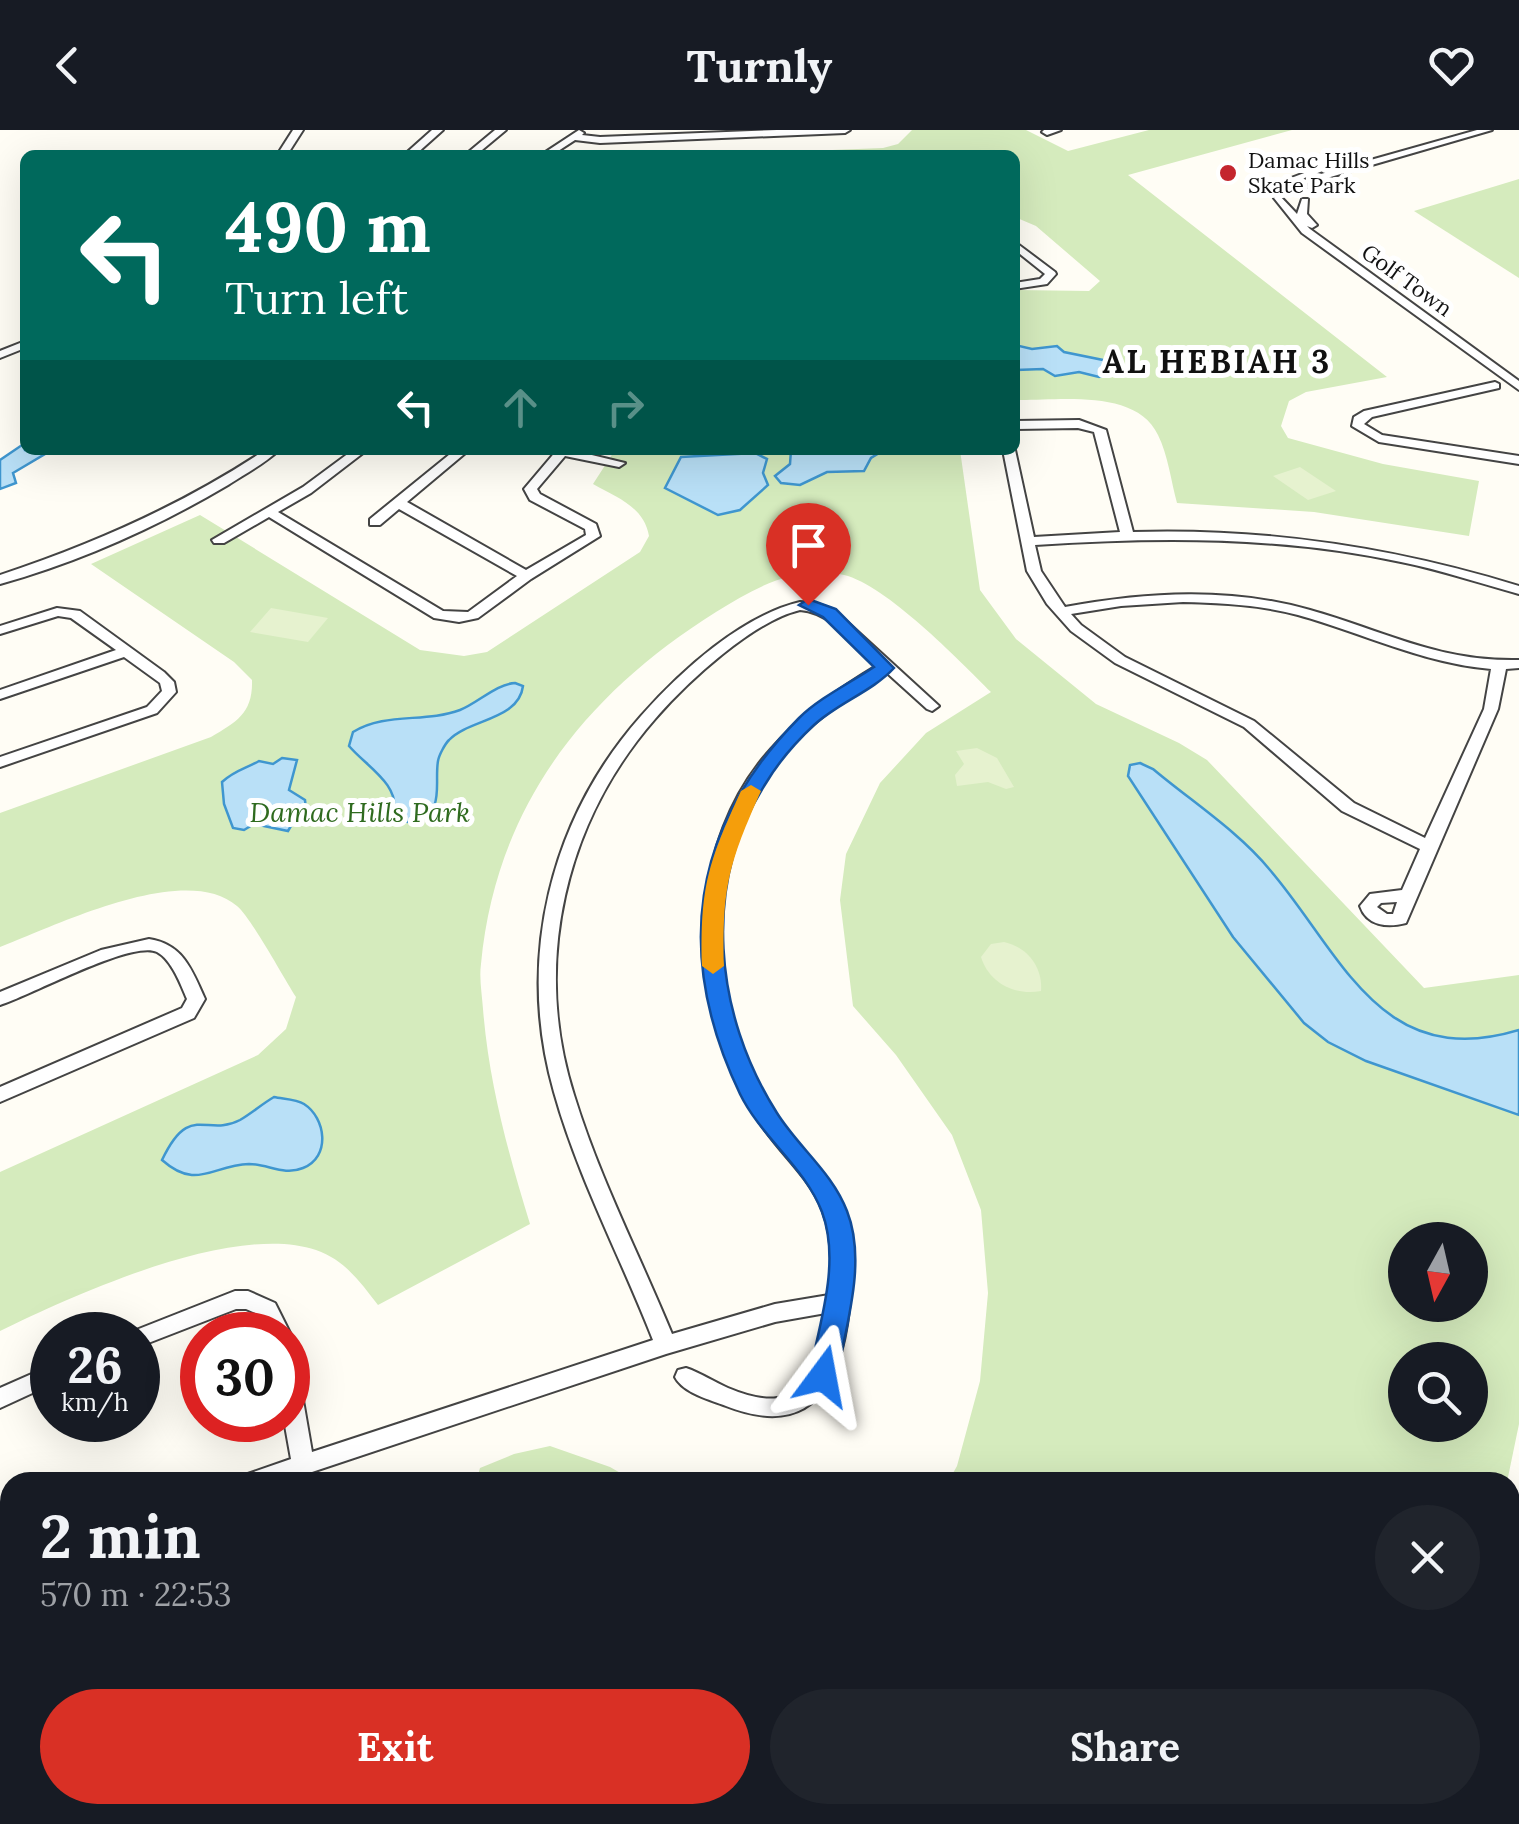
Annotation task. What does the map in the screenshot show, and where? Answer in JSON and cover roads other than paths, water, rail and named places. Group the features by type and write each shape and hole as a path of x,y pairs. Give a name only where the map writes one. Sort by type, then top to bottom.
{"street":[{"path":"415,150 438,130"},
{"path":"476,150 501,130"},
{"path":"553,150 584,130"},
{"path":"571,137 845,130"},
{"path":"1463,130 1270,190 1280,198 1305,200 1315,196 1314,182 1324,176 1488,130"},
{"path":"1283,183 1313,189"},
{"name":"Golf Town","path":"1280,198 1306,231 1519,386"},
{"name":"Golf Town","path":"1305,200 1301,211 1305,220 1519,376"},
{"path":"1020,250 1050,274 1043,282 1020,285"},
{"path":"1495,386 1368,414 1358,420 1358,426 1379,438 1519,460"},
{"path":"1020,426 1068,424 1092,431 1102,443 1127,534"},
{"path":"0,580 139,526 265,455"},
{"path":"219,540 270,512 353,455"},
{"path":"375,522 457,455"},
{"path":"270,512 444,617 459,618 473,615 526,576 577,547 585,533 580,521 535,497 530,489 559,455"},
{"path":"580,455 619,464"},
{"path":"1010,455 1034,571 1061,612 1096,645 1249,724 1348,807 1430,847"},
{"path":"400,504 526,576"},
{"path":"1028,541 1127,534 1218,534 1309,543 1419,562 1519,590"},
{"path":"1061,612 1157,599 1248,601 1306,613 1422,656 1498,672 1519,664"},
{"path":"666,1345 562,1089 545,997 550,911 560,872 588,799 620,750 685,679 775,614 802,610 834,618 885,668 932,706"},
{"path":"0,630 59,616 84,620 168,682 169,692 152,710 0,762"},
{"path":"0,695 127,652"},
{"path":"686,1378 744,1407 768,1410 791,1405 810,1393 823,1376 838,1302 842,1244 835,1213 821,1185 771,1125 736,1059 719,1006 711,954 712,905 726,845 759,777 808,720 885,668"},
{"path":"1408,895 1491,709 1498,672"},
{"path":"0,999 126,948 149,944 167,950 196,999 188,1012 179,1017 0,1096"},
{"path":"285,1472 666,1345 774,1313 838,1302"},
{"path":"0,1398 30,1384"},
{"path":"300,1442 304,1466"}],"water":[{"path":"1020,346 1057,346 1064,352 1103,360 1111,367 1111,373 1099,377 1079,372 1055,376 1043,369 1020,370"},
{"path":"20,446 20,455 43,455 13,473 16,483 0,489 0,460"},
{"path":"759,455 767,459 763,473 768,485 740,510 718,515 665,488 681,457"},
{"path":"791,455 876,455 864,471 827,472 800,485 781,483 775,476 790,464"},
{"path":"515,683 523,686 513,706 458,733 446,744 438,761 435,805 431,811 411,822 394,814 395,803 387,785 349,746 353,732 378,722 447,714"},
{"path":"282,758 297,760 289,790 305,800 306,809 298,814 288,831 254,824 244,830 233,828 224,804 222,782 259,761 273,764"},
{"path":"1140,763 1153,769 1244,842 1296,903 1344,969 1369,997 1398,1020 1432,1035 1471,1039 1519,1030 1519,1115 1366,1061 1328,1042 1304,1023 1233,937 1128,776 1130,765"},
{"path":"274,1097 301,1102 317,1118 321,1147 312,1163 289,1171 236,1165 195,1175 174,1169 162,1160 181,1131 190,1126 217,1126 240,1120"}],"place":[{"name":"Damac Hills Skate Park","path":"1228,173"}],"district":[{"name":"AL HEBIAH 3","path":"1217,362"}],"park label":[{"name":"Damac Hills Park","path":"360,812"}]}
